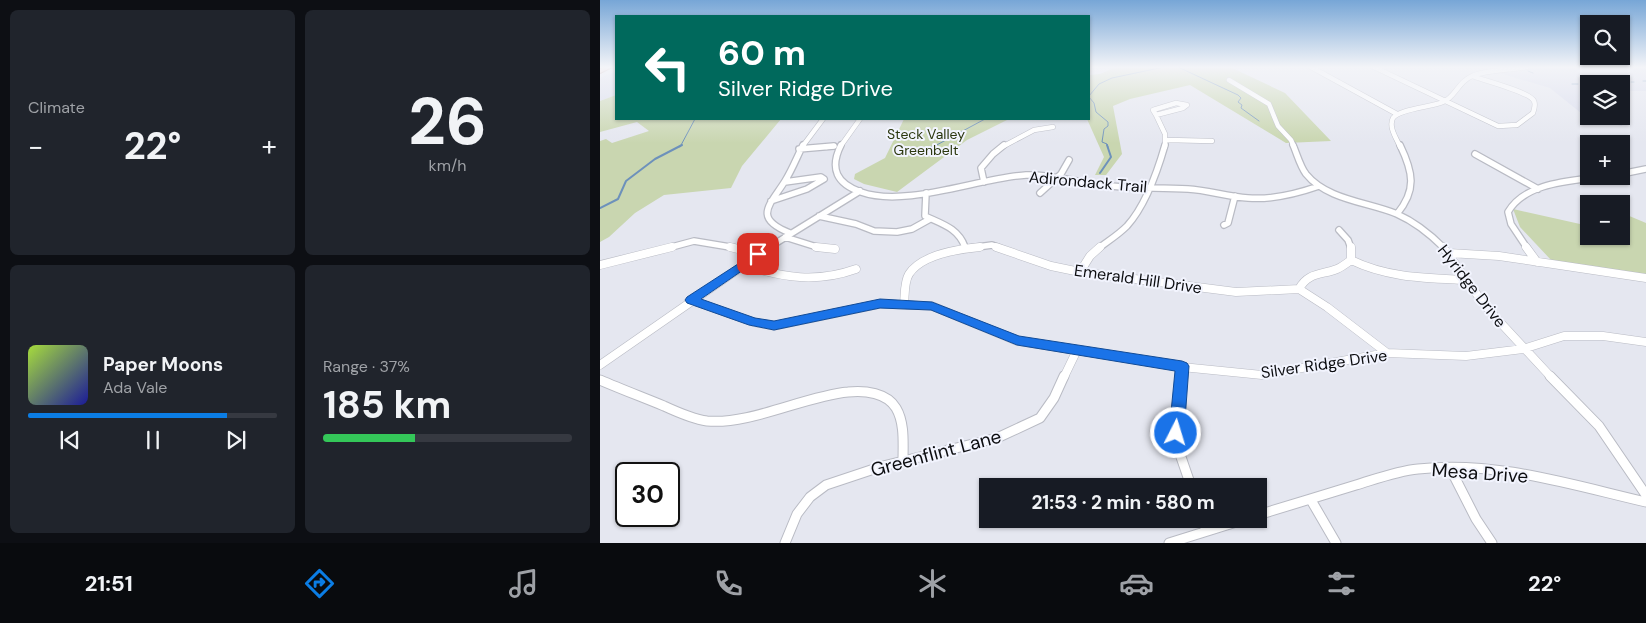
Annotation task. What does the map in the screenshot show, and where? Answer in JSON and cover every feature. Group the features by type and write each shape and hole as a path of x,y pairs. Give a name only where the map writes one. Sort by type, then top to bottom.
{"street":[{"name":"Hyridge Drive","path":"1250,92 1269,104 1278,126 1291,140 1305,173 1319,186 1351,200 1397,214 1421,227 1449,253 1486,307 1523,349 1599,426 1646,495"},
{"path":"1357,92 1397,114"},
{"path":"1425,92 1488,122 1508,128 1518,126 1533,113 1535,104 1528,96 1518,92"},
{"path":"1397,214 1407,205 1410,196 1412,174 1390,125 1393,117 1397,114 1445,102 1455,92"},
{"path":"1080,272 1086,259 1098,247 1114,237 1131,222 1148,188 1167,140 1153,110 1179,103 1187,105 1183,108 1156,115"},
{"path":"822,120 810,132 799,149 785,182 770,201 766,211 770,223 788,235 824,249 835,249"},
{"name":"Adirondack Trail","path":"859,120 845,140 834,165 835,173 839,179 860,192 892,196 926,193 1017,176 1059,177 1105,186 1187,189 1248,198 1273,197 1319,186"},
{"path":"984,182 981,168 991,154 1029,132 1053,127"},
{"path":"1167,140 1212,141"},
{"path":"799,149 834,146"},
{"path":"1475,154 1538,189"},
{"path":"1040,193 1059,177 1068,166 1069,160"},
{"path":"1630,172 1646,169"},
{"path":"770,201 807,189 824,179 821,177 785,182"},
{"path":"1536,262 1511,224 1508,212 1513,201 1538,189 1580,181"},
{"path":"600,365 758,254 860,192"},
{"path":"926,193 925,216 954,229 960,234 965,247"},
{"path":"1224,225 1228,223 1235,196"},
{"path":"819,216 856,224 874,231 897,232 912,229 930,219"},
{"path":"1339,230 1348,238 1353,247 1351,260"},
{"path":"600,264 694,241 733,247 758,254"},
{"name":"Emerald Hill Drive","path":"904,304 906,283 910,274 917,266 938,255 965,247 998,246 1051,266 1080,272 1236,292 1300,289"},
{"path":"1449,253 1476,253 1646,278"},
{"path":"1351,260 1366,269 1396,277 1466,280"},
{"path":"1351,260 1336,269 1313,274 1302,283 1300,289 1387,353"},
{"path":"744,265 783,278 807,279 833,277 856,269"},
{"name":"Silver Ridge Drive","path":"692,300 753,322 774,326 880,304 932,306 1017,341 1182,366 1268,375 1387,353 1466,356 1523,349 1564,336 1603,336 1645,342"},
{"name":"Greenflint Lane","path":"785,543 797,514 810,497 826,484 903,461 997,438 1040,418 1054,398 1078,350"},
{"path":"1182,366 1176,433 1187,478"},
{"path":"600,380 690,417 706,421 723,421 745,417 848,392 866,391 884,395 892,400 896,407 902,437 903,461"},
{"path":"1450,468 1476,519 1492,543"},
{"name":"Mesa Drive","path":"1267,512 1394,474 1418,469 1450,468 1504,471 1544,478 1646,502"},
{"path":"1311,500 1336,543"},
{"path":"1169,543 1216,528"}],"shaded area":[{"path":"600,92 615,92 615,95 600,101"},
{"path":"1555,92 1580,92 1580,112"}],"green space":[{"path":"1090,92 1159,92 1130,99 1113,106 1122,154 1106,175 1095,175 1104,157 1087,120 1090,120"},
{"path":"1202,92 1284,92 1331,141 1286,143"},
{"path":"615,95 615,120 780,120 742,166 731,188 664,195 635,213 609,237 600,242 600,141 606,139 612,143 649,131 637,122 600,132 600,101"},
{"name":"Steck Valley Greenbelt","path":"904,120 1007,120 967,140 897,192 864,184 854,179 855,174 885,158"},
{"path":"1513,209 1580,224 1580,245 1630,245 1630,216 1646,223 1646,274 1551,260 1520,227"}],"waterway":[{"path":"1232,92 1241,98 1238,102 1242,105 1241,108 1259,121"},
{"path":"1090,98 1094,103 1096,112 1108,122 1108,126 1104,129 1102,142 1107,144 1108,147"},
{"path":"681,146 694,120"},
{"path":"933,147 983,120"},
{"path":"923,152 935,145"},
{"path":"1100,173 1111,157 1107,145"},
{"path":"600,208 618,199 626,181 655,159 681,146"}],"route":[{"path":"758,254 692,300 753,322 774,326 880,304 932,306 1017,341 1182,366 1176,433"}]}
